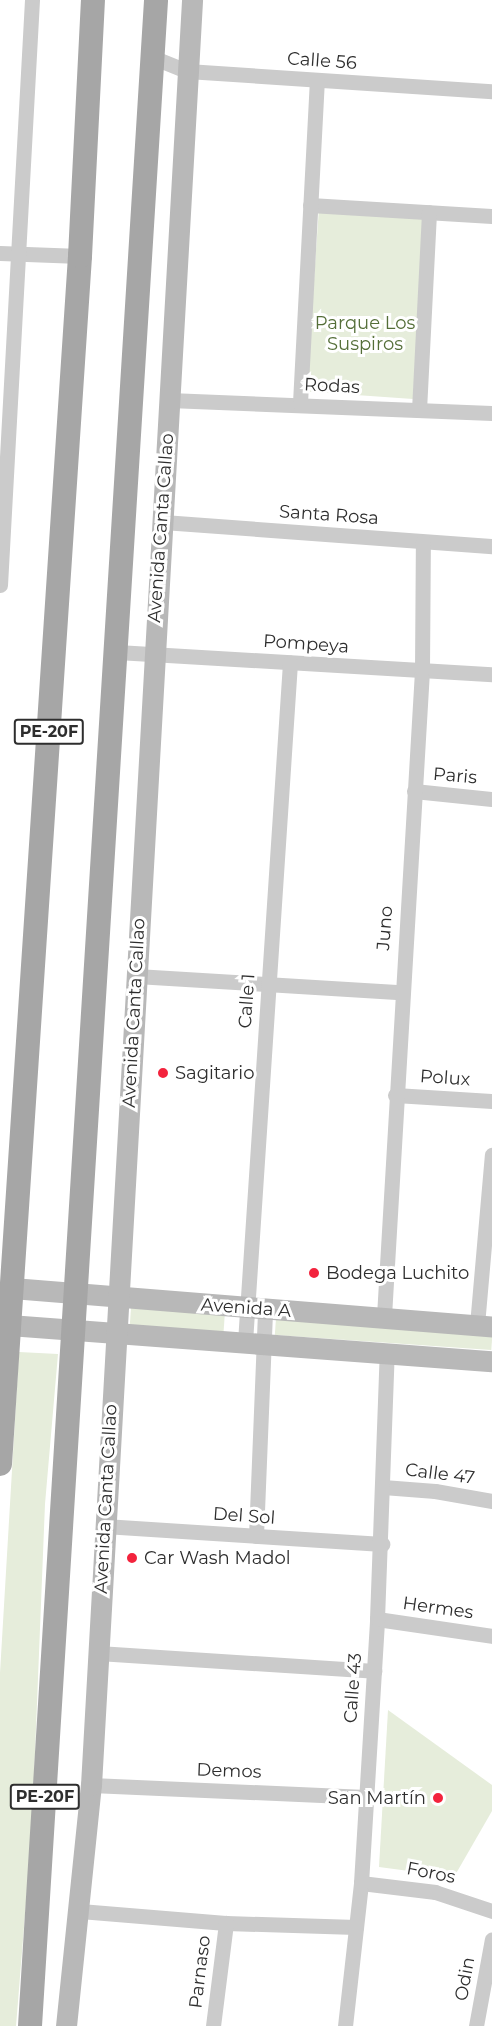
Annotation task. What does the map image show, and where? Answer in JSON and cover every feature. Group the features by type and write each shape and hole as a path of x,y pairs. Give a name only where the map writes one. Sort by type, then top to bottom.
{"main road":[{"name":"PE-20F","path":"0,1464 6,1288 80,256 93,0"},
{"name":"Avenida Canta Callao","path":"30,2026 156,0"}],"street":[{"path":"0,583 16,254 32,0"},
{"name":"Avenida Canta Callao","path":"66,2026 80,1911 91,1785 153,653 163,522 192,0"},
{"name":"Calle 56","path":"152,57 187,71 492,91"},
{"path":"300,403 317,80"},
{"path":"310,205 492,216"},
{"path":"419,410 429,212"},
{"path":"0,253 80,256"},
{"name":"Rodas","path":"170,400 300,403 492,413"},
{"name":"Santa Rosa","path":"163,522 492,546"},
{"name":"Juno","path":"384,1316 401,992 422,670 423,542"},
{"name":"Pompeya","path":"117,652 492,674"},
{"name":"Calle 1","path":"256,1536 255,1343 267,982 290,662"},
{"name":"Paris","path":"414,791 492,799"},
{"path":"136,976 267,982 401,992"},
{"name":"Polux","path":"395,1095 492,1101"},
{"path":"484,1326 492,1155"},
{"name":"Avenida A","path":"6,1288 256,1310 384,1316 484,1326"},
{"name":"Avenida A","path":"5,1325 492,1361"},
{"name":"Calle 43","path":"345,2026 361,1883 378,1619 387,1352"},
{"name":"Calle 47","path":"383,1487 435,1491 492,1501"},
{"name":"Del Sol","path":"104,1526 382,1544"},
{"name":"Hermes","path":"378,1619 492,1636"},
{"path":"98,1653 374,1671"},
{"name":"Demos","path":"91,1785 366,1797"},
{"name":"Foros","path":"361,1883 435,1892 492,1911"},
{"path":"80,1911 226,1923 356,1927"},
{"name":"Parnaso","path":"213,2026 226,1923"},
{"name":"Odin","path":"476,2026 492,1939"}],"green space":[{"name":"Parque Los Suspiros","path":"319,208 426,215 413,399 306,392"},
{"path":"131,1308 225,1315 224,1333 130,1326"},
{"path":"276,1318 492,1333 491,1350 275,1335"},
{"path":"19,1352 58,1354 45,1504 32,1828 16,2026 0,2026 0,1673"},
{"name":"San Martín","path":"388,1710 492,1785 492,1811 454,1877 379,1867"}],"place":[{"name":"Sagitario","path":"163,1073"},
{"name":"Bodega Luchito","path":"314,1273"},
{"name":"Car Wash Madol","path":"132,1558"},
{"name":"San Martín","path":"438,1798"}]}
